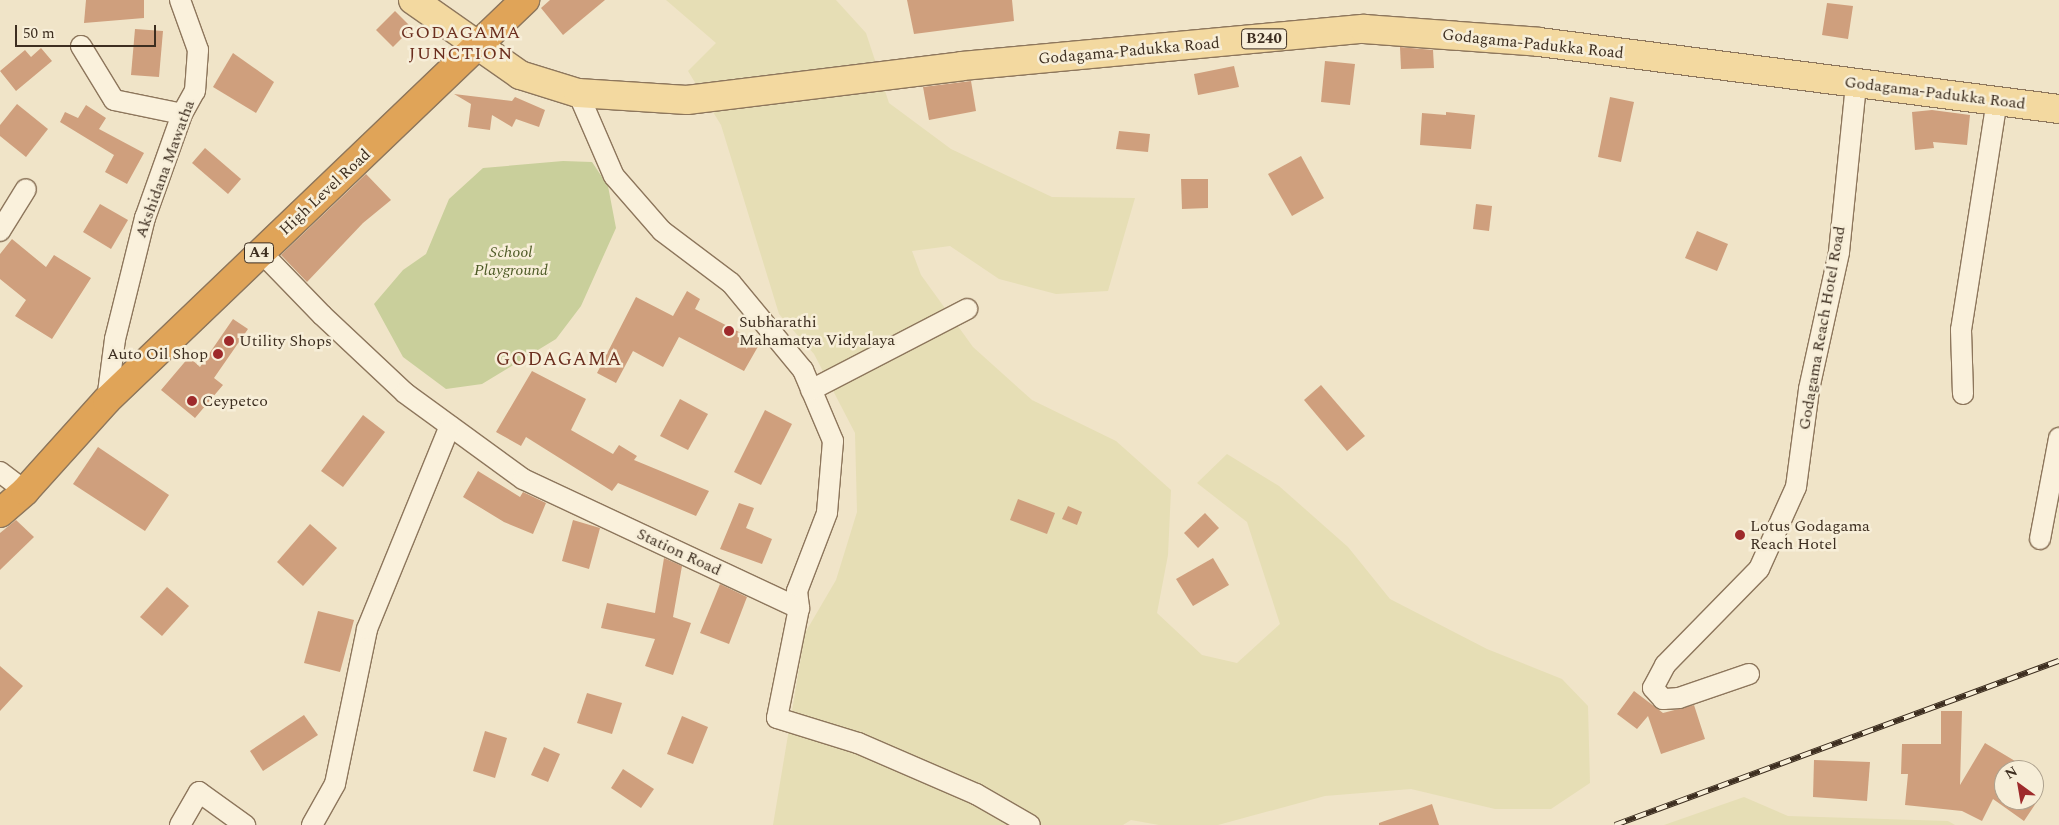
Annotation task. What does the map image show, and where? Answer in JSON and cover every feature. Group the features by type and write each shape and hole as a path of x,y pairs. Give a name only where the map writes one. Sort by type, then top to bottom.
{"highway":[{"name":"High Level Road","path":"0,513 25,491 107,400 525,0"}],"main road":[{"name":"B240","path":"413,0 479,46"},
{"name":"Godagama-Padukka Road","path":"479,46 520,75 578,93 687,100 962,66 1364,30 1539,42 1856,84 1997,99 2059,109"}],"street":[{"name":"Akshidana Mawatha","path":"107,400 115,340 145,218 182,114 195,91 198,50 180,0"},
{"path":"81,46 114,100 182,114"},
{"name":"Godagama Reach Hotel Road","path":"1749,674 1679,698 1663,699 1653,688 1665,665 1759,569 1796,486 1808,389 1839,252 1856,84"},
{"path":"578,93 614,176 662,231 731,283 803,370 833,441 827,513 797,591 799,608 777,718 858,742 976,794 1030,825"},
{"path":"1964,394 1961,330 1997,99"},
{"path":"0,231 26,189"},
{"name":"Station Road","path":"261,252 322,315 405,393 523,479 799,608"},
{"path":"811,390 967,308"},
{"path":"312,825 335,784 367,629 450,426"},
{"path":"2040,539 2059,438"},
{"path":"0,472 25,491"},
{"path":"180,825 199,792 245,825"}],"shaded area":[{"path":"666,0 836,0 866,33 889,103 951,149 1052,197 1135,198 1108,291 1056,294 999,279 950,246 912,251 921,275 973,347 1032,400 1116,441 1171,490 1168,555 1157,613 1202,655 1237,663 1280,624 1247,522 1197,483 1227,454 1279,486 1348,547 1390,599 1487,649 1562,679 1588,706 1590,783 1551,809 1495,809 1411,789 1325,796 1218,825 1159,825 1131,820 1123,825 773,825 805,633 836,580 857,512 855,433 814,354 779,314 721,125 688,71 716,43"},
{"path":"1744,797 1788,816 1948,821 1955,825 1664,825"}],"green space":[{"name":"School Playground","path":"563,161 592,162 608,186 616,228 581,306 556,339 482,384 446,389 403,357 374,304 403,270 426,254 449,199 483,168"}],"building":[{"path":"86,0 144,0 144,18 84,23"},
{"path":"550,0 605,0 563,35 541,8"},
{"path":"907,0 1012,0 1014,21 914,34"},
{"path":"1827,3 1853,6 1848,39 1822,35"},
{"path":"395,11 412,28 393,47 376,30"},
{"path":"135,29 163,31 159,77 131,75"},
{"path":"1400,47 1433,50 1434,68 1401,69"},
{"path":"41,48 52,61 16,91 0,71 25,50 31,57"},
{"path":"233,53 274,82 256,113 213,87"},
{"path":"1325,61 1355,64 1350,105 1321,102"},
{"path":"1234,66 1239,87 1198,95 1194,74"},
{"path":"971,81 976,111 929,120 923,87"},
{"path":"454,94 512,101 515,97 545,110 539,127 516,119 512,127 492,115 490,130 468,127 471,104"},
{"path":"1610,97 1634,102 1621,162 1598,157"},
{"path":"17,104 48,129 26,157 0,136 0,125"},
{"path":"86,105 106,118 99,129 144,153 127,184 105,172 114,155 60,122 65,112 78,118"},
{"path":"1932,110 1970,115 1967,145 1933,142 1934,148 1915,150 1912,112"},
{"path":"1446,112 1475,115 1471,149 1420,145 1422,113 1446,115"},
{"path":"1119,131 1150,134 1148,152 1116,149"},
{"path":"205,148 241,179 228,194 192,163"},
{"path":"1301,156 1324,198 1292,216 1268,174"},
{"path":"366,174 391,200 363,223 307,282 281,255"},
{"path":"1181,179 1208,179 1208,208 1182,209"},
{"path":"100,204 128,220 111,249 83,232"},
{"path":"1476,204 1492,206 1489,231 1473,229"},
{"path":"1697,231 1728,244 1717,271 1685,258"},
{"path":"12,239 46,267 54,255 91,278 52,339 15,316 26,300 0,279 0,254"},
{"path":"687,291 700,299 695,309 760,343 744,371 679,337 663,367 633,351 616,383 597,373 636,297 673,316"},
{"path":"233,319 248,329 214,378 223,385 195,418 161,390 189,357 200,367"},
{"path":"532,371 586,399 571,430 613,454 619,445 637,456 634,460 709,491 696,516 618,483 612,491 526,437 521,446 496,432"},
{"path":"1321,385 1365,436 1347,451 1304,400"},
{"path":"680,399 708,414 688,450 660,436"},
{"path":"765,410 792,424 761,485 734,472"},
{"path":"363,415 385,432 343,487 321,471"},
{"path":"98,447 169,495 145,531 73,484"},
{"path":"478,471 520,497 523,492 546,503 533,534 504,522 463,497"},
{"path":"1018,499 1055,513 1047,534 1010,520"},
{"path":"739,503 754,508 746,528 772,539 762,564 720,549"},
{"path":"1068,506 1082,512 1077,525 1062,519"},
{"path":"1205,513 1219,528 1198,548 1184,533"},
{"path":"16,520 34,537 0,570 0,533"},
{"path":"573,520 600,528 589,569 562,561"},
{"path":"310,524 337,548 303,586 277,562"},
{"path":"664,558 682,566 673,617 691,623 673,675 645,666 655,639 601,628 607,603 655,613"},
{"path":"1213,558 1229,585 1193,606 1176,579"},
{"path":"720,584 747,597 729,644 700,633"},
{"path":"167,587 189,606 162,636 140,617"},
{"path":"318,611 354,620 340,672 304,663"},
{"path":"0,666 23,686 0,711"},
{"path":"1634,691 1663,713 1694,705 1705,739 1661,754 1648,716 1637,729 1617,714"},
{"path":"587,693 622,703 612,734 577,723"},
{"path":"1941,711 1962,711 1960,785 1985,743 2013,760 1994,760 1994,800 1982,821 1962,811 1905,805 1908,774 1901,774 1902,744 1941,744"},
{"path":"304,715 318,735 263,771 250,751"},
{"path":"682,716 708,727 693,764 667,754"},
{"path":"485,731 507,738 495,778 473,771"},
{"path":"544,747 560,754 548,782 531,775"},
{"path":"1814,760 1870,762 1867,801 1813,797"},
{"path":"623,769 654,789 641,808 611,788"},
{"path":"1432,804 1439,825 1379,825 1379,823"},
{"path":"2008,810 2031,810 2024,821"}],"railway":[{"path":"1615,825 2059,661"}],"place":[{"name":"Subharathi Mahamatya Vidyalaya","path":"729,331"},
{"name":"Utility Shops","path":"229,341"},
{"name":"Auto Oil Shop","path":"218,354"},
{"name":"Ceypetco","path":"192,401"},
{"name":"Lotus Godagama Reach Hotel","path":"1740,535"}],"district":[{"name":"GODAGAMA JUNCTION","path":"461,44"},
{"name":"GODAGAMA","path":"559,360"}]}
